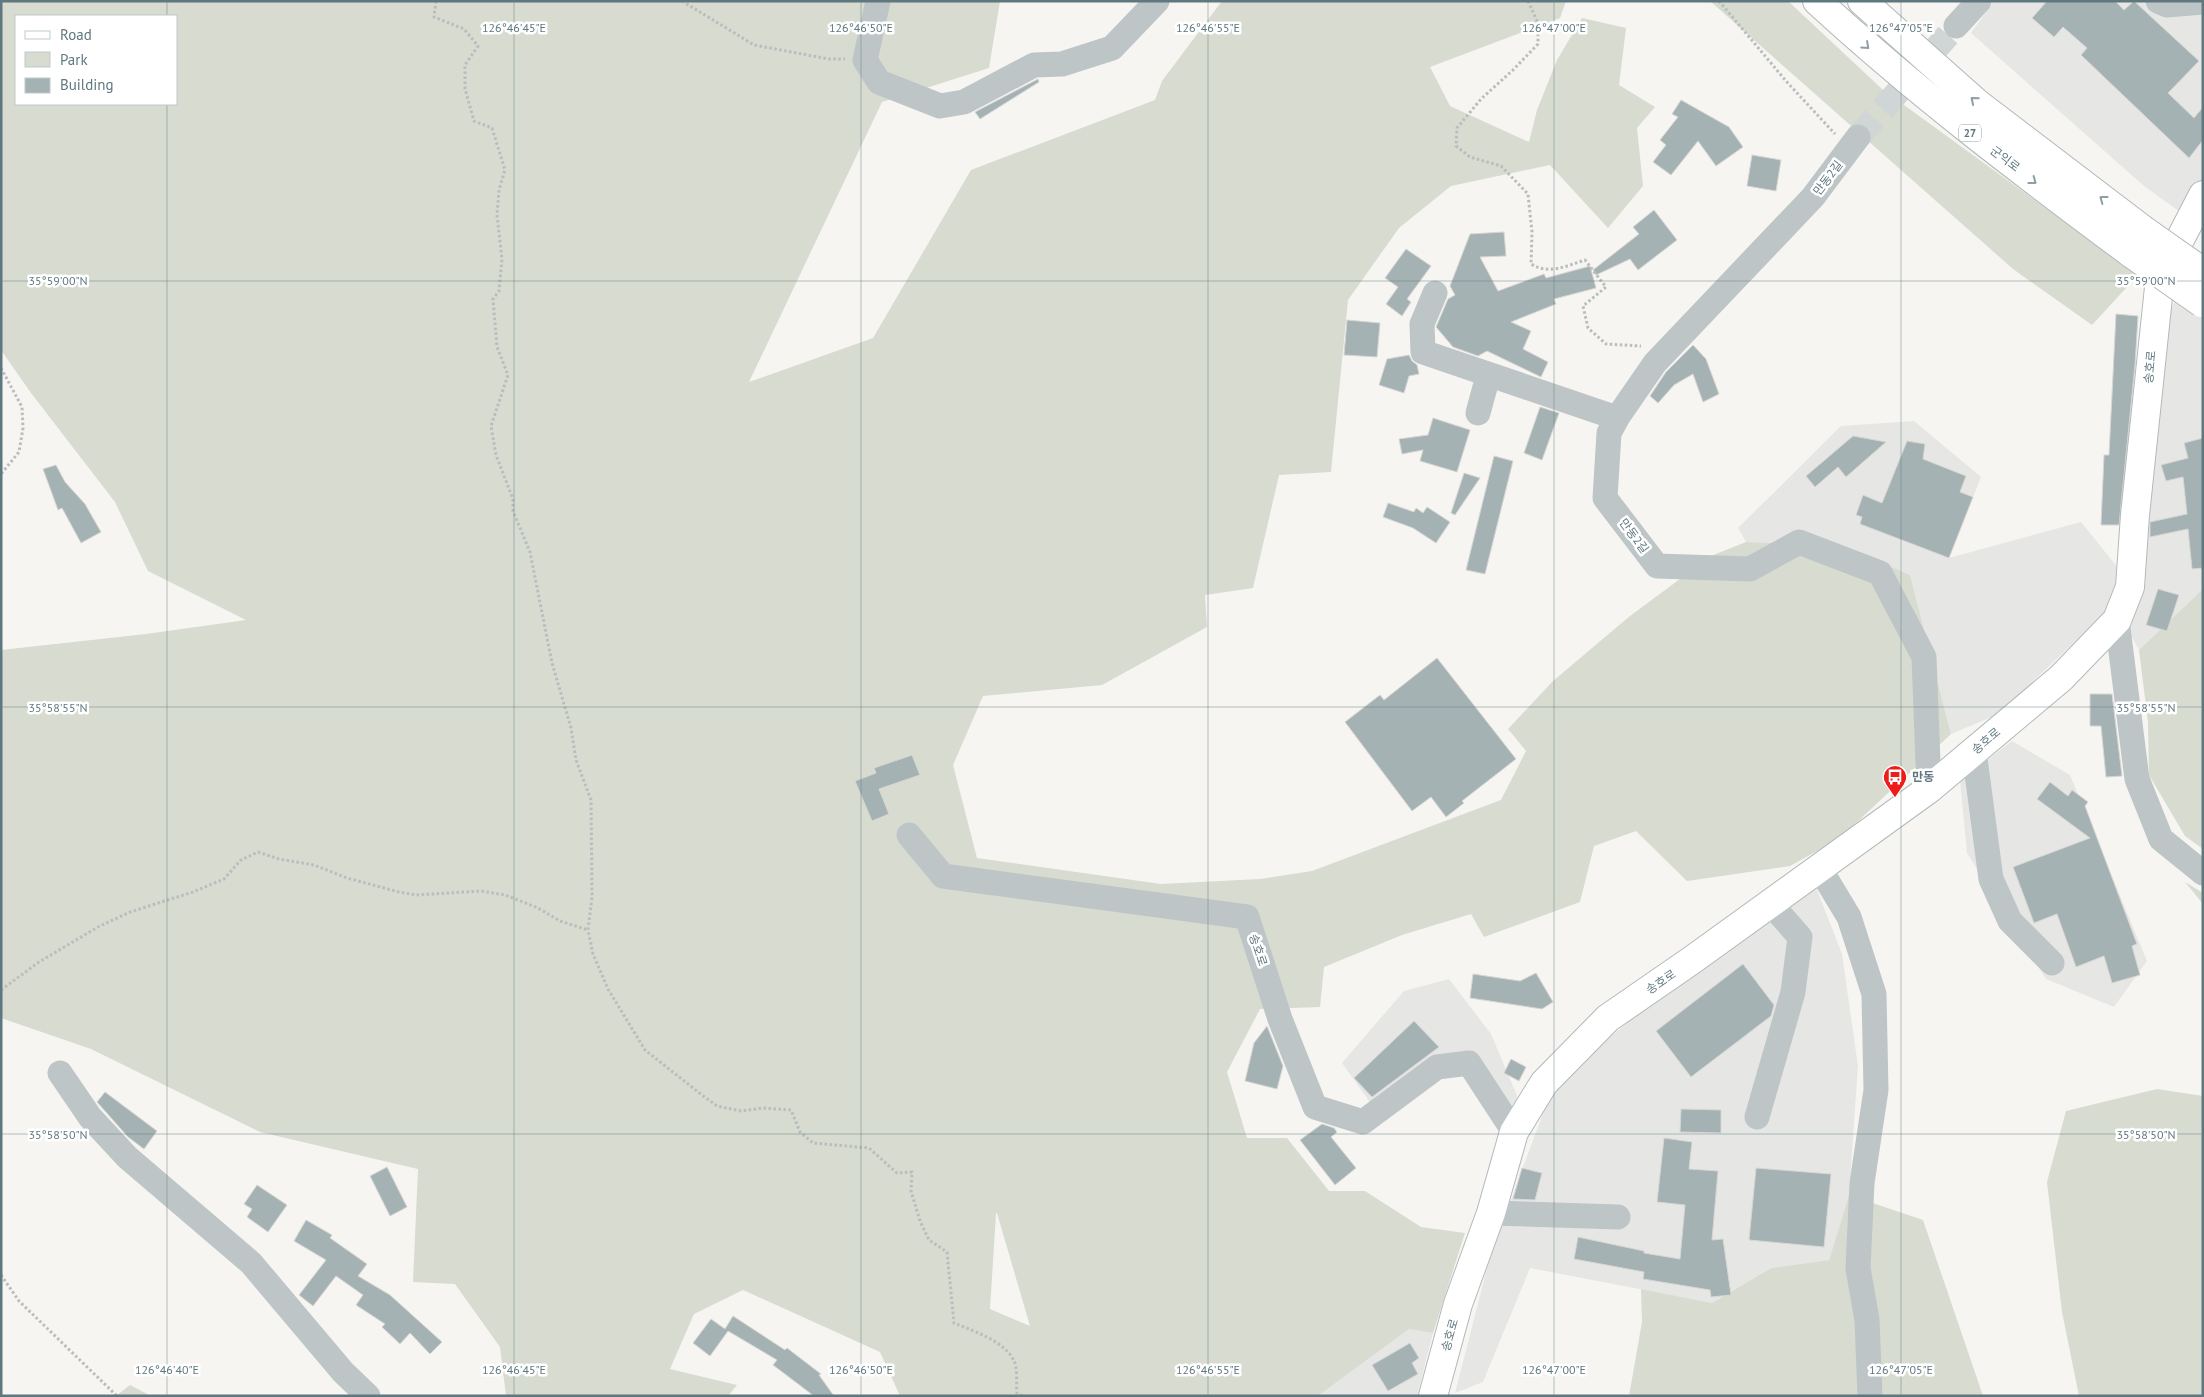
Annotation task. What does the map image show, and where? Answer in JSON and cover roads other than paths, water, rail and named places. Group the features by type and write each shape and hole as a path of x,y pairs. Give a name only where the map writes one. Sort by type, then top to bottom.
{"main road":[{"name":"군익로","path":"1817,1 1868,48 1972,134 2132,254 2202,303"},
{"name":"27","path":"1862,1 1978,104 2203,272"},
{"name":"송호로","path":"1433,1396 1458,1304 1491,1213 1514,1132 1544,1083 1608,1018 1771,904 1929,789 2061,678 2116,620 2130,588 2135,515 2160,278 2203,195"}],"street":[{"path":"878,1 865,60 879,82 940,106 964,102 1034,65 1062,64 1112,48 1157,1"},
{"path":"1956,26 1979,1"},
{"path":"2158,1 2167,6 2203,2"},
{"name":"만동2길","path":"1853,143 1813,197 1655,363 1616,418 1609,433 1605,498 1657,566 1750,569 1799,542 1880,573 1924,657 1929,789"},
{"path":"1435,293 1422,324 1423,352 1488,376 1616,418"},
{"path":"1478,413 1488,376"},
{"path":"2116,620 2137,779 2162,839 2203,873"},
{"path":"1974,751 1991,879 2010,921 2052,963"},
{"name":"송호로","path":"910,835 943,876 1247,917 1280,1019 1315,1107 1363,1122 1437,1067 1469,1064 1514,1132"},
{"path":"1820,869 1849,917 1874,994 1876,1090 1862,1183 1858,1268 1867,1320 1870,1396"},
{"path":"1757,1117 1793,992 1800,936 1771,904"},
{"path":"60,1073 90,1117 127,1157 251,1263 343,1372 368,1396"},
{"path":"1491,1213 1618,1217"}],"tunnel":[{"path":"1858,137 1956,26"}],"place":[{"name":"만동","path":"1895,798"}]}
